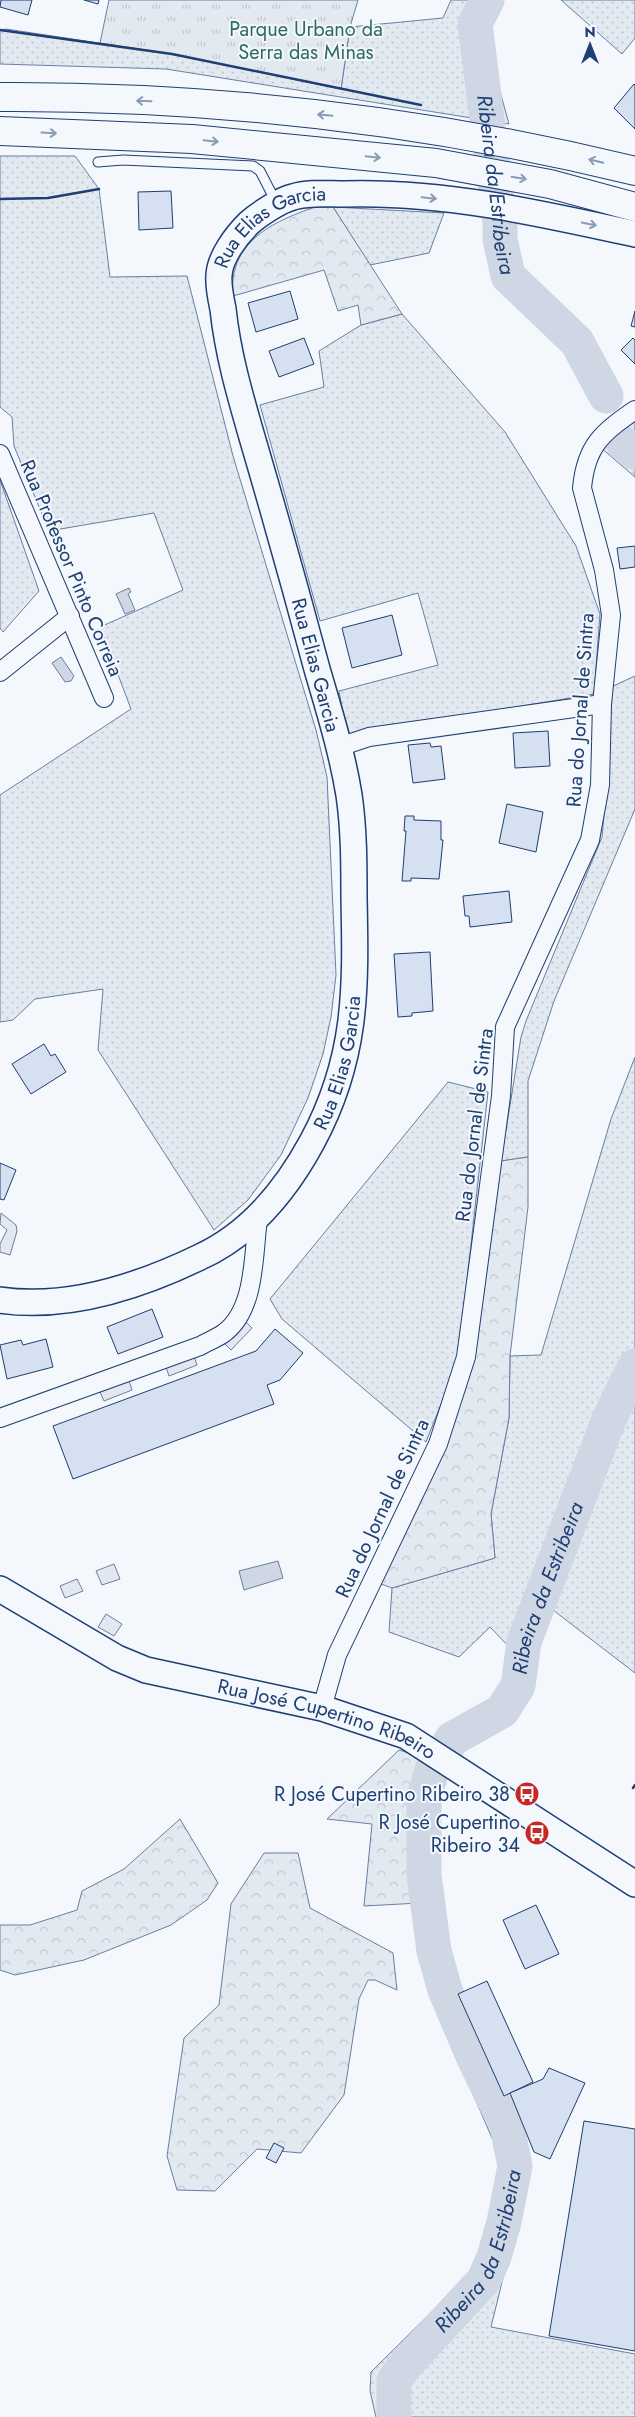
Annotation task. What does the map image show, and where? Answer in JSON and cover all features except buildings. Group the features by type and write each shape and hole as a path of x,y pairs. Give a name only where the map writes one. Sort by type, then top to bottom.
{"highway":[{"path":"0,96 193,103 345,117 442,131 556,152 635,171"},
{"path":"0,131 192,139 436,164 550,184 635,207"}],"street":[{"name":"Rua Elias Garcia","path":"0,1300 46,1304 89,1296 173,1270 210,1253 234,1239 258,1219 301,1162 324,1120 336,1090 348,1046 354,1007 353,829 348,792 339,747 226,338 218,274 223,259 246,226 277,204 289,198 308,194 372,193 461,201 544,214 635,234"},
{"name":"Rua do Jornal de Sintra","path":"322,1708 336,1655 438,1444 466,1357 501,1096 505,1027 590,840 600,785 602,704 611,615 604,570 582,488 587,462 594,446 606,430 635,410"},
{"name":"Rua Professor Pinto Correia","path":"0,454 104,698"},
{"path":"0,672 70,616"},
{"path":"339,747 369,737 602,704"},
{"path":"0,1418 200,1346 224,1333 244,1307 249,1289 258,1219"},
{"name":"Rua José Cupertino Ribeiro","path":"0,1589 117,1658 146,1670 322,1708 406,1736 635,1884"}],"lane":[{"path":"98,162 123,160 254,166 266,180 277,204"}],"green space":[{"name":"Parque Urbano da Serra das Minas","path":"109,0 358,0 350,27 341,89 172,54 100,43"},
{"path":"451,0 503,0 492,15 485,37 509,124 166,69 0,64 0,30 6,29 172,54 341,89 350,27 443,18"},
{"path":"561,0 635,0 635,38 622,54"},
{"path":"0,156 75,156 99,189 110,277 187,276 233,456 316,730 327,777 336,975 331,1017 323,1054 308,1098 281,1155 248,1200 214,1230 98,1050 103,989 35,999 13,1020 0,1022 0,795 131,709 100,627 183,590 154,513 49,531 14,446 12,417 0,407"},
{"path":"315,207 333,207 402,314 361,325 358,305 338,311 324,270 233,296 233,277 245,248 269,228"},
{"path":"333,207 444,213 429,253 370,265"},
{"path":"402,314 505,432 576,546 600,614 594,694 347,735 339,691 438,665 418,593 320,621 260,405 324,387 319,351 361,325"},
{"path":"635,418 635,477 600,447"},
{"path":"0,480 39,591 3,632 0,628"},
{"path":"635,676 635,809 554,1001 528,1081 528,1157 501,1161 521,1037 602,837 609,760 611,687"},
{"path":"635,1057 635,1673 553,1610 508,1711 453,1749 434,1736 497,1701 516,1654 490,1627 459,1657 389,1632 392,1588 495,1558 491,1514 509,1418 510,1356 541,1355 611,1119"},
{"path":"448,1082 488,1092 458,1361 426,1442 282,1319 270,1299"},
{"path":"528,1157 528,1207 510,1356 509,1418 491,1514 495,1558 392,1588 381,1584 440,1454 501,1161"},
{"path":"399,1750 412,1754 440,1774 434,1801 438,1902 364,1906 372,1824 327,1819"},
{"path":"180,1819 218,1883 207,1900 171,1925 84,1960 15,1975 0,1970 0,1925 30,1925 77,1910 82,1891 124,1869"},
{"path":"264,1853 298,1853 310,1908 393,1953 397,1990 375,1980 368,1980 359,1999 344,2095 301,2153 257,2149 215,2191 177,2190 167,2156 184,2038 219,2005 231,1904"},
{"path":"438,1902 450,1975 529,2152 529,2172 491,2327 635,2354 635,2417 376,2417 370,2391 371,2372 469,2275 502,2196 502,2161 439,2016 419,1903"}],"shaded area":[{"path":"129,588 131,592 128,594 135,610 125,614 116,594"},
{"path":"61,657 74,676 71,681 65,682 52,663"},
{"path":"1,1213 16,1225 17,1231 10,1255 0,1252 0,1244 7,1230 0,1224"},
{"path":"244,1320 252,1328 231,1350 223,1342"},
{"path":"194,1356 197,1365 169,1376 166,1367"},
{"path":"129,1381 132,1390 104,1401 100,1392"},
{"path":"278,1561 283,1578 244,1590 239,1571"},
{"path":"114,1564 120,1579 102,1585 96,1571"},
{"path":"77,1579 83,1591 65,1598 60,1586"},
{"path":"106,1614 122,1624 114,1636 98,1627"}],"waterway":[{"name":"Ribeira da Estribeira","path":"487,0 475,24 500,223 500,239 508,276 577,342 606,396"},
{"name":"Ribeira da Estribeira","path":"624,444 635,452"},
{"name":"Ribeira da Estribeira","path":"394,2417 394,2381 405,2365 484,2280 494,2257 504,2222 515,2166 507,2126 473,2056 445,1990 434,1951 424,1875 424,1798 432,1770 452,1739 502,1711 518,1686 524,1642 609,1419 635,1366"}],"wall":[{"path":"0,30 172,54 421,105"},
{"path":"0,199 48,198 99,189"}],"place":[{"name":"R José Cupertino Ribeiro 38","path":"527,1794"},
{"name":"R José Cupertino Ribeiro 34","path":"537,1833"}]}
